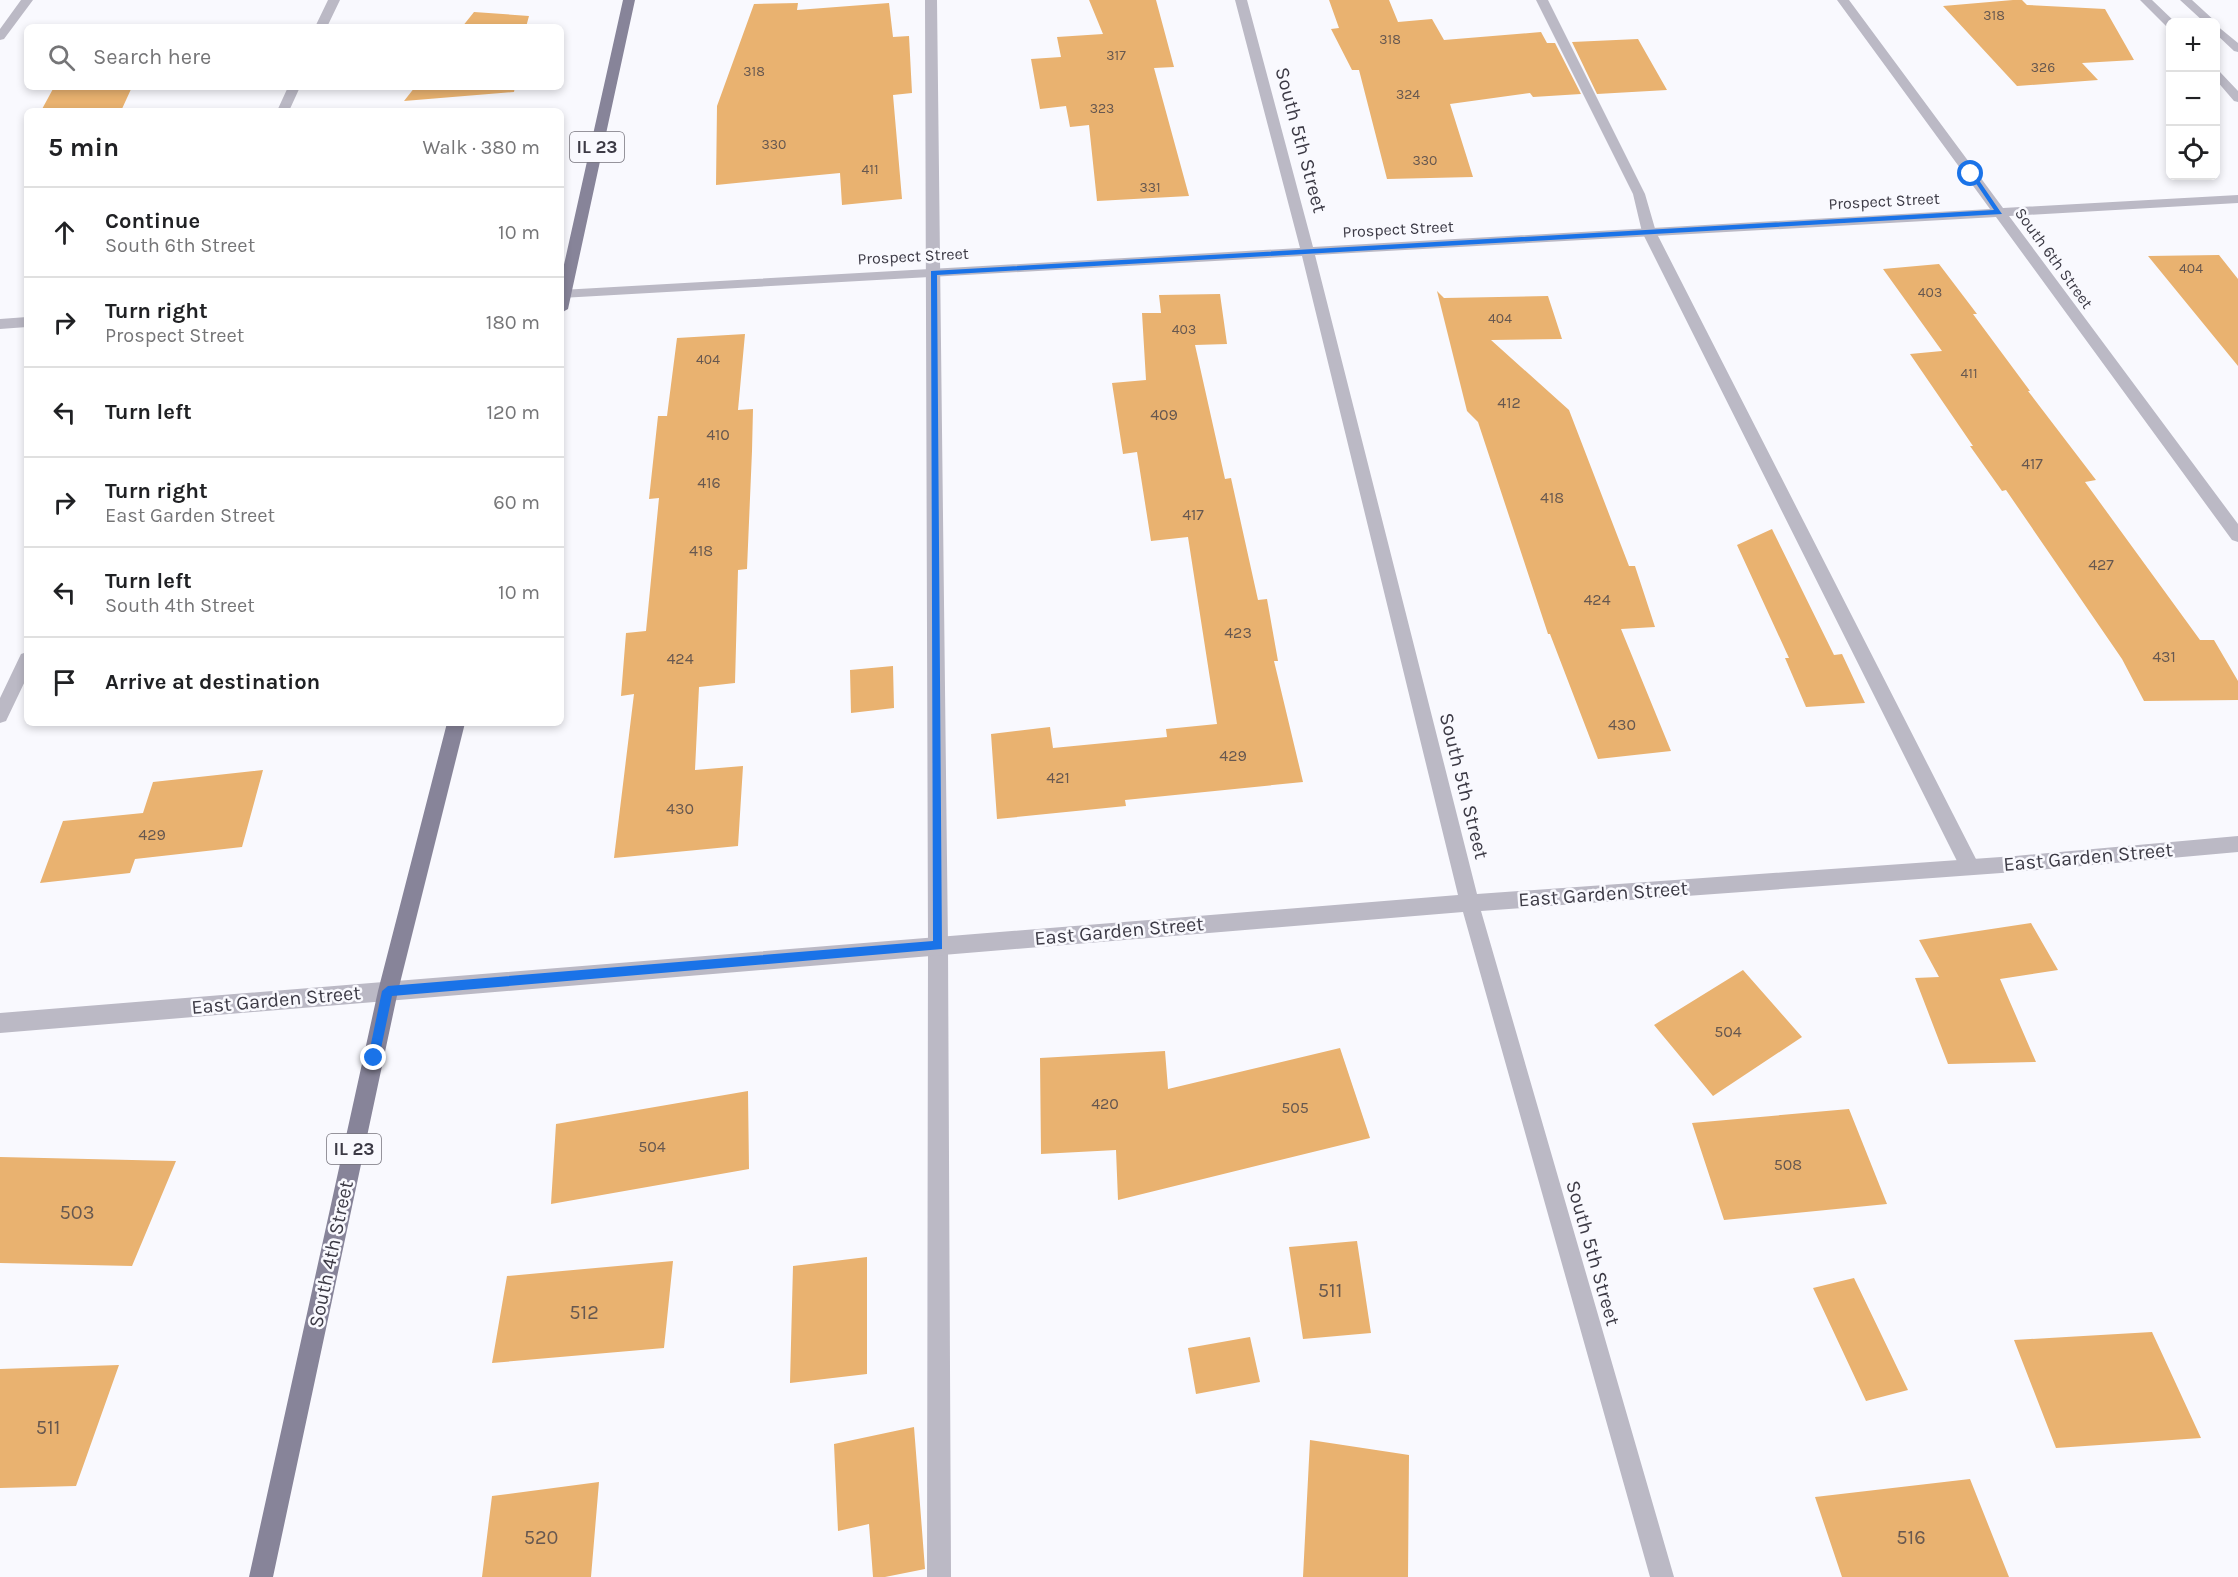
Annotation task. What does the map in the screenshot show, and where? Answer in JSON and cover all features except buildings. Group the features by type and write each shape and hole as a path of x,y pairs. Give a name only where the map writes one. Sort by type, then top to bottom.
{"main road":[{"name":"IL 23","path":"564,290 629,0"},
{"name":"South 4th Street","path":"261,1577 388,991 455,726"}],"street":[{"path":"0,37 27,0"},
{"path":"322,24 334,0"},
{"path":"931,0 938,946 939,1577"},
{"name":"South 5th Street","path":"1241,0 1308,253 1470,903 1662,1577"},
{"path":"1542,0 1639,194 1649,232 1970,867"},
{"name":"South 6th Street","path":"1843,0 2238,536"},
{"path":"2146,0 2166,20"},
{"path":"2186,0 2206,18"},
{"path":"2220,32 2238,49"},
{"path":"2220,74 2238,75"},
{"path":"2220,78 2238,98"},
{"path":"284,108 293,90"},
{"name":"Prospect Street","path":"564,294 2238,199"},
{"path":"0,324 24,322"},
{"path":"0,716 24,665"},
{"name":"East Garden Street","path":"0,1023 1470,903 1970,867 2238,844"}],"route":[{"path":"374,1058 388,991 938,946 933,273 1999,212 1971,174"}]}
